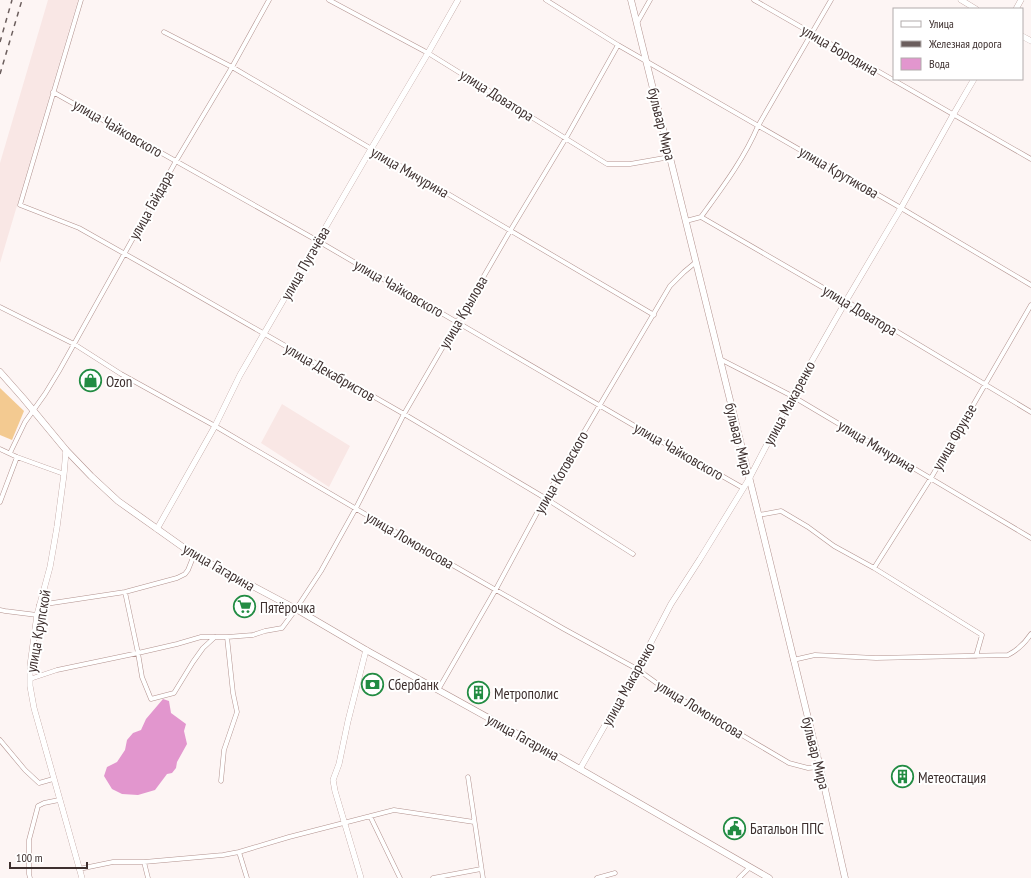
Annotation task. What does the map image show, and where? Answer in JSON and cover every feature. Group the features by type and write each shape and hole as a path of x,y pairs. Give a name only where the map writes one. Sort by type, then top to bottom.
{"main road":[{"name":"бульвар Мира","path":"631,0 759,516 820,767 845,878"},
{"name":"улица Гагарина","path":"0,372 66,450 91,476 118,501 194,555 296,609 366,650 580,769 769,878"}],"street":[{"path":"53,92 81,0"},
{"name":"улица Гайдара","path":"10,453 25,422 45,394 74,344 176,161 232,67 269,0"},
{"name":"улица Доватора","path":"329,0 428,53 607,164 630,164 670,156"},
{"name":"улица Пугачёва","path":"157,529 215,426 240,375 458,0"},
{"path":"546,0 646,62"},
{"path":"637,23 650,0"},
{"name":"улица Бородина","path":"754,0 1031,159"},
{"path":"686,221 701,217 730,176 752,142 758,126 831,0"},
{"path":"961,0 974,8"},
{"name":"улица Мичурина","path":"164,32 232,67 654,314"},
{"name":"улица Крылова","path":"30,679 56,670 138,653 201,637 253,635 282,628 321,571 356,508 404,414 510,231 566,138 618,45"},
{"name":"улица Крутикова","path":"646,62 901,208 1031,286"},
{"name":"улица Макаренко","path":"580,769 637,669 671,604 749,479 792,396 973,80"},
{"name":"улица Чайковского","path":"53,92 318,241 743,488"},
{"name":"улица Декабристов","path":"53,92 20,205 79,228 125,254 404,414 545,498 633,554"},
{"name":"улица Доватора","path":"701,217 846,301 1031,412"},
{"name":"улица Котовского","path":"438,690 496,589 545,498 670,286 696,262"},
{"name":"улица Фрунзе","path":"874,568 930,478 1031,305"},
{"name":"улица Ломоносова","path":"0,308 74,344 121,374 215,426 428,551 637,669 669,692 789,763 808,768 820,767"},
{"name":"улица Мичурина","path":"720,359 792,396 1031,538"},
{"name":"улица Крупской","path":"66,450 57,527 50,567 37,615 30,666 30,679 34,708 82,878"},
{"path":"1,451 10,453 64,474"},
{"path":"0,502 17,457"},
{"path":"759,516 781,510 834,546 874,568 982,635 976,656"},
{"path":"39,605 125,592 181,576 188,570 194,555"},
{"path":"125,592 142,677 151,699 174,693 203,648 216,636"},
{"path":"0,610 37,615"},
{"path":"793,660 815,655 876,658 1008,656 1015,652 1031,634"},
{"path":"221,781 224,750 237,712 233,693 227,637"},
{"path":"362,878 344,823 333,780 340,764 348,721 366,650"},
{"path":"0,740 25,770 39,783 54,778"},
{"path":"468,777 483,878"},
{"path":"30,878 29,840 38,806 44,803 59,800"},
{"path":"79,869 113,862 144,862 216,856 239,852 282,839 394,810 474,822"},
{"path":"370,816 400,878"},
{"path":"239,852 247,878"},
{"path":"144,862 148,878"},
{"path":"739,878 750,867"},
{"path":"433,878 481,869"},
{"path":"597,878 615,874"}],"shaded area":[{"path":"48,0 78,0 0,263 0,163"},
{"path":"0,388 24,411 12,440 0,435"},
{"path":"282,404 350,446 329,487 261,443"}],"water":[{"path":"163,699 169,701 171,713 186,724 184,731 187,744 177,762 176,768 172,773 167,774 155,790 138,795 122,794 112,789 104,776 107,767 117,762 125,750 127,740 133,733 141,730 146,719"}],"railway":[{"path":"0,42 12,0"},
{"path":"0,74 22,0"}],"place":[{"name":"Ozon","path":"90,381"},
{"name":"Пятёрочка","path":"245,607"},
{"name":"Сбербанк","path":"373,684"},
{"name":"Метрополис","path":"479,693"},
{"name":"Метеостация","path":"903,777"},
{"name":"Батальон ППС","path":"734,828"}]}
